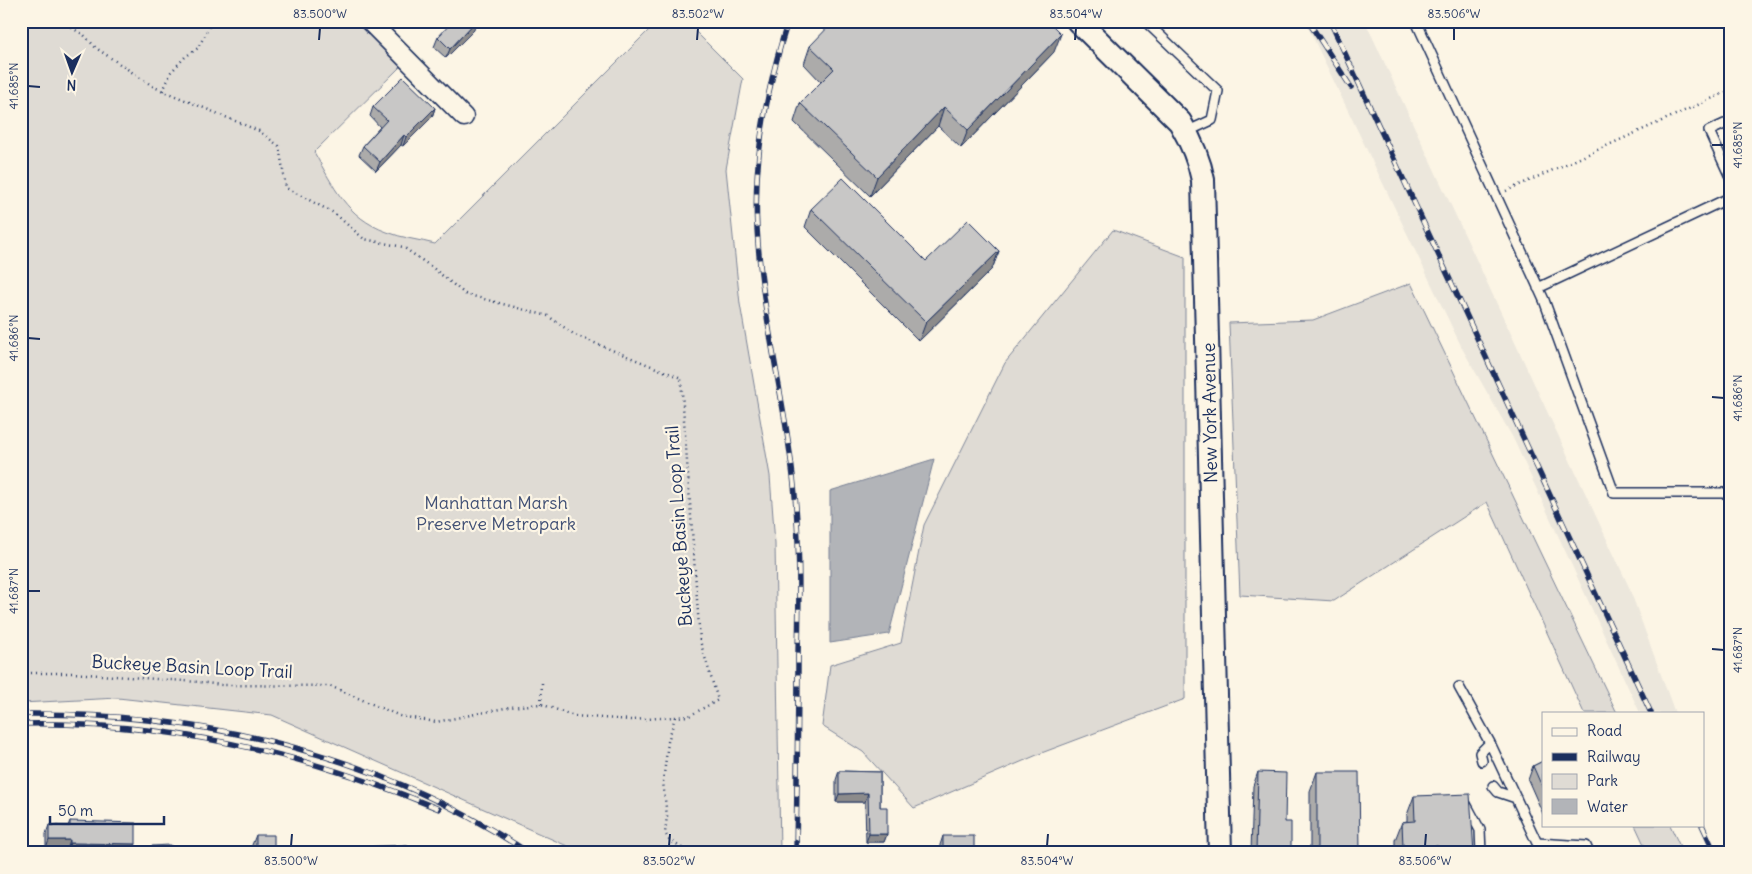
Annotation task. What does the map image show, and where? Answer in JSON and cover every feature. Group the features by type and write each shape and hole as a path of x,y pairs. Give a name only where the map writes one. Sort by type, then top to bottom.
{"street":[{"path":"369,21 464,117"},
{"name":"New York Avenue","path":"1078,21 1180,122 1199,161 1204,180 1220,853"}],"lane":[{"path":"1145,21 1218,92 1212,120 1186,132"},
{"path":"1416,21 1538,288 1614,493 1731,493"},
{"path":"1731,121 1709,131 1731,179"},
{"path":"1538,288 1727,199 1731,217"},
{"path":"1459,687 1490,743 1537,843 1586,846 1589,853"},
{"path":"1482,761 1480,753 1490,743"},
{"path":"1494,786 1498,792 1516,798"},
{"path":"1461,796 1480,830 1481,853"}],"path":[{"name":"Buckeye Basin Loop Trail","path":"21,673 72,672 222,685 330,686 400,716 436,722 510,707 541,704 574,716 631,720 690,716 718,700 700,640 681,378 575,335 548,316 465,294 403,247 364,239 334,213 286,188 279,146 259,131 163,92 96,48 84,35 60,21"},
{"path":"163,92 171,72 185,57 198,48 212,21"},
{"path":"1496,196 1731,90"},
{"path":"541,704 542,683"},
{"path":"675,717 668,742 663,782 667,816 665,833 669,840 690,853"}],"shaded area":[{"path":"1305,21 1365,21 1629,587 1675,712 1640,712 1513,438 1463,350"}],"green space":[{"name":"Manhattan Marsh Preserve Metropark","path":"21,21 356,21 401,66 314,152 335,189 361,218 373,226 393,234 435,244 658,21 685,21 743,79 726,169 740,304 770,476 775,544 780,853 583,853 272,715 118,698 21,703"},
{"path":"1113,230 1185,257 1185,699 1044,752 914,808 863,752 822,726 830,665 901,643 924,525 1005,363"},
{"path":"1411,283 1617,712 1584,712 1487,502 1334,601 1240,595 1229,323 1313,320"},
{"path":"1635,826 1670,826 1683,853 1648,853"}],"water":[{"path":"934,459 889,634 830,643 830,491"}],"building":[{"path":"453,21 476,21 450,49 438,37"},
{"path":"834,21 1048,21 1061,34 968,130 944,107 877,177 800,103 834,69 810,46"},
{"path":"403,77 435,108 406,137 404,135 380,162 363,146 387,120 373,107"},
{"path":"843,178 926,261 968,220 999,251 926,322 811,209"},
{"path":"1542,762 1542,787 1533,766"},
{"path":"839,771 880,772 880,807 887,807 887,834 869,834 868,793 839,794"},
{"path":"1258,772 1286,773 1285,822 1291,822 1291,853 1256,853"},
{"path":"1317,772 1359,772 1360,853 1317,853"},
{"path":"1470,794 1474,853 1438,853 1438,846 1403,847 1402,822 1415,821 1414,796"},
{"path":"70,821 136,823 136,844 70,843 70,840 49,840 49,825 70,826"},
{"path":"256,835 274,835 274,853 256,853"},
{"path":"943,836 974,836 974,852 943,852"},
{"path":"171,845 171,853 152,853 151,846"},
{"path":"407,845 407,853 314,853 314,849"}],"railway":[{"path":"788,21 780,46 763,123 756,202 764,298 788,437 797,525 799,600 796,853"},
{"path":"1308,21 1351,87"},
{"path":"1330,21 1651,712"},
{"path":"21,714 89,715 155,721 221,731 286,745 349,765 411,789 471,818 529,853"},
{"path":"21,724 75,724 129,728 235,744 338,772 389,789 439,809"},
{"path":"1702,826 1715,853"}]}
